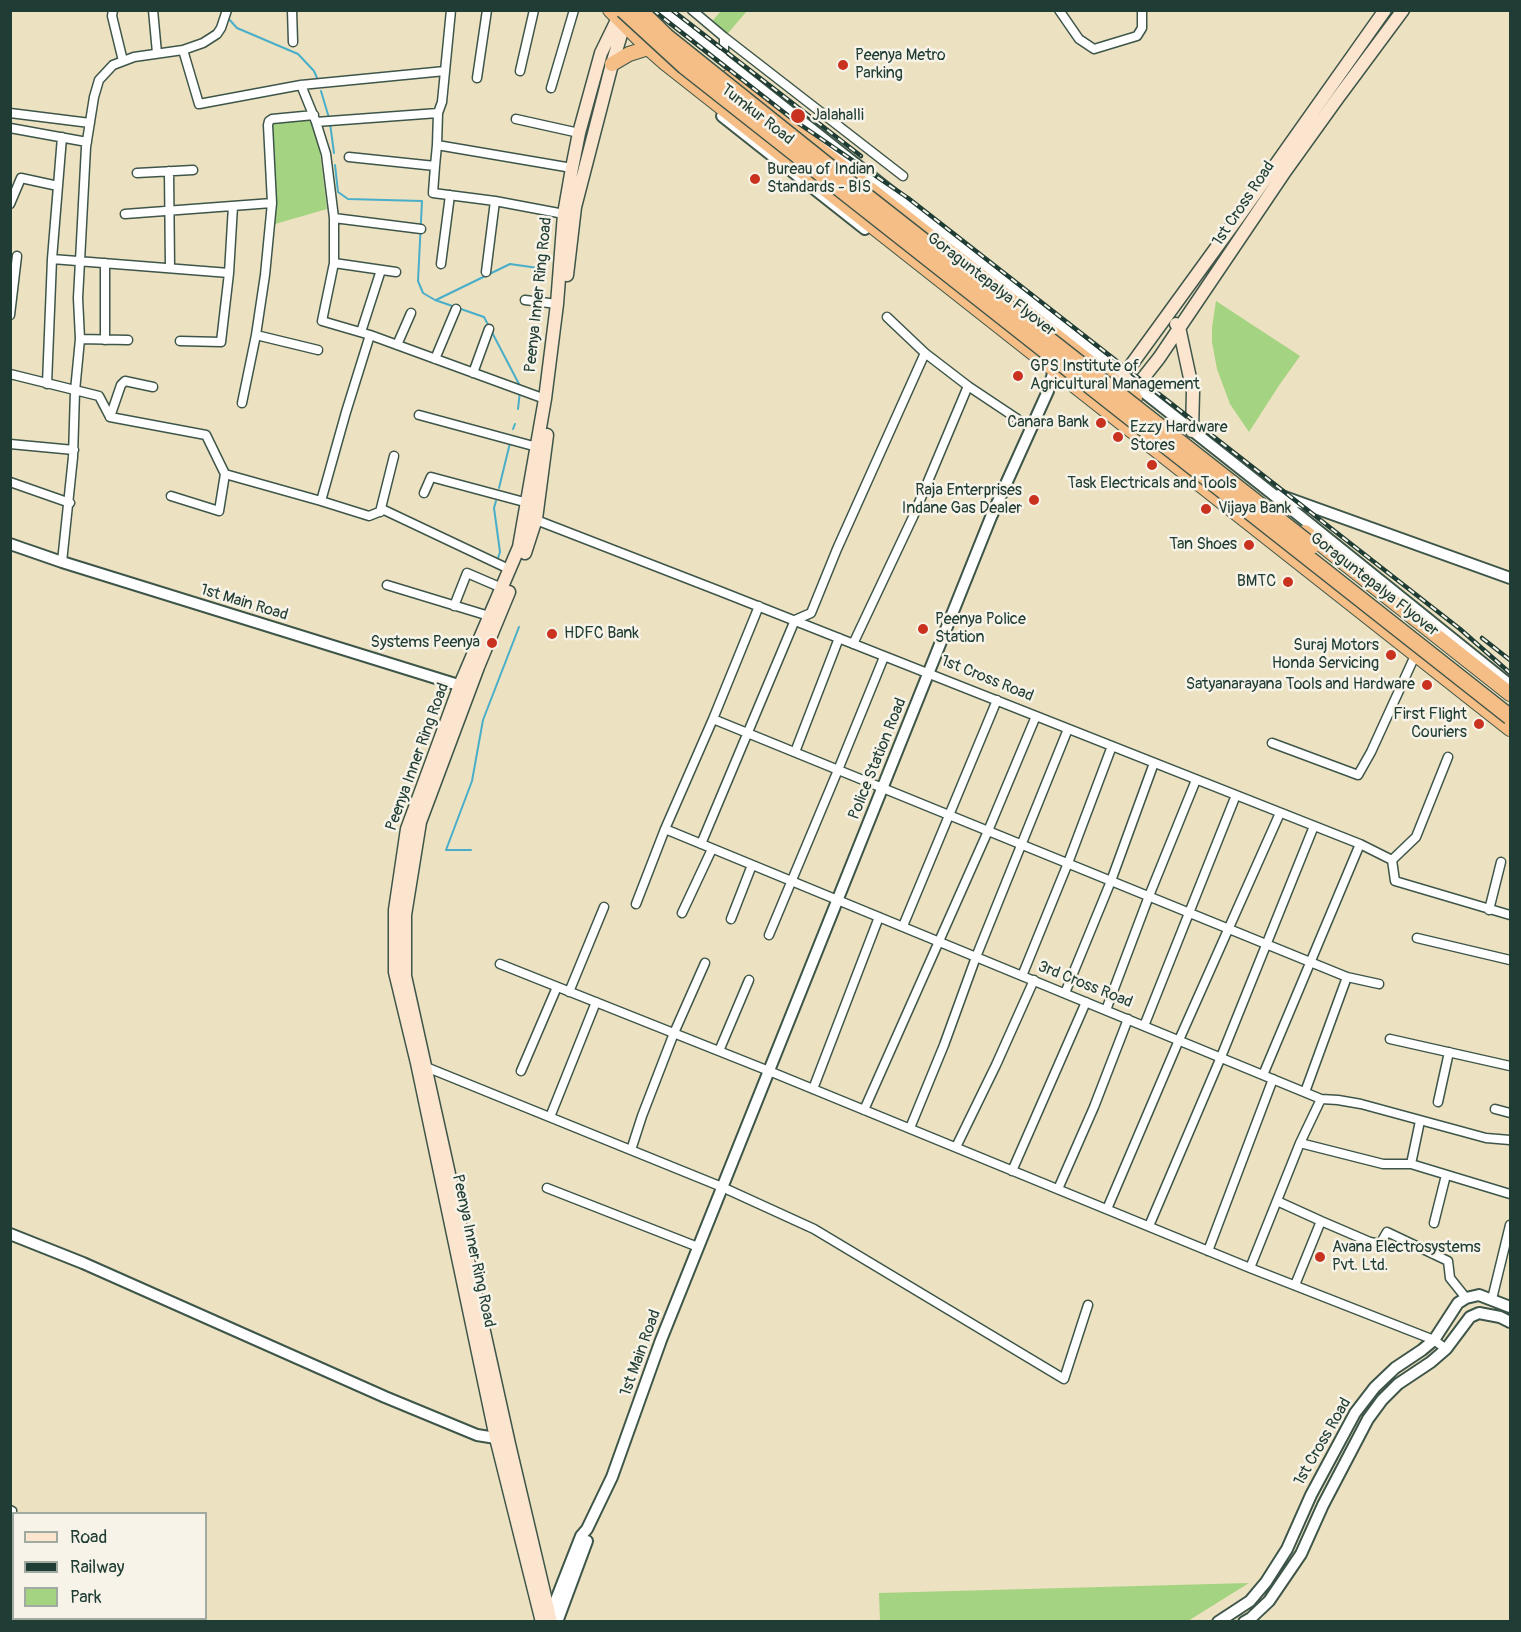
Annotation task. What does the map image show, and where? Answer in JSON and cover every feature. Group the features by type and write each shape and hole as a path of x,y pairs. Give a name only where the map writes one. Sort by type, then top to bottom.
{"highway":[{"name":"Goraguntepalya Flyover","path":"639,10 666,36 851,184 1510,704"},
{"name":"Tumkur Road","path":"648,10 1072,348 1121,380 1510,694"},
{"name":"Goraguntepalya Flyover","path":"621,14 1510,717"},
{"name":"Tumkur Road","path":"621,14 651,51 1053,373 1112,415 1510,729"},
{"path":"612,64 629,54 651,51"}],"main road":[{"name":"1st Cross Road","path":"1100,406 1167,317 1385,10"},
{"name":"1st Cross Road","path":"1112,415 1134,391 1286,170 1402,10"},
{"name":"Peenya Inner Ring Road","path":"548,1620 498,1424 395,972 395,910 406,829 465,687 524,556 575,207 612,64 621,14"},
{"name":"Peenya Inner Ring Road","path":"498,1424 426,1067 405,976 405,915 420,822 489,616 511,570 530,513 557,304 564,214 572,168 579,132 601,53 621,14"},
{"path":"1167,317 1179,327 1193,392 1192,431"}],"street":[{"path":"113,10 112,16 123,61"},
{"path":"153,10 157,53"},
{"path":"292,10 293,42"},
{"path":"451,10 442,102 438,113 434,193 495,201 564,214"},
{"path":"477,78 487,10"},
{"path":"520,71 534,10"},
{"path":"551,88 574,10"},
{"path":"661,10 1121,380"},
{"path":"692,10 903,176"},
{"path":"1059,10 1079,39 1094,49 1137,36 1142,28 1142,10"},
{"path":"62,562 74,450 75,391 80,339 78,297 87,142 99,80 113,65 134,57 183,50 203,44 222,28 226,14"},
{"path":"719,58 724,51 724,37"},
{"path":"183,50 199,104 301,85 445,71"},
{"path":"301,85 315,118 326,154 334,218 334,263 322,321 370,335 545,399"},
{"path":"10,113 90,123"},
{"path":"242,403 265,275 272,203 269,121 272,119 315,118 330,121 438,113"},
{"path":"516,119 579,132"},
{"path":"10,129 87,142"},
{"path":"47,384 52,260 62,137"},
{"path":"437,145 572,168"},
{"path":"348,157 435,166"},
{"path":"137,173 193,170"},
{"path":"168,171 170,268"},
{"path":"10,176 58,186"},
{"path":"10,204 21,178"},
{"path":"441,264 450,195"},
{"path":"486,272 495,201"},
{"path":"125,214 272,203"},
{"path":"180,341 221,342 229,273 233,207"},
{"path":"334,218 421,229"},
{"path":"10,315 17,256"},
{"path":"52,260 229,273"},
{"path":"105,263 105,340"},
{"path":"334,263 396,272"},
{"path":"361,332 381,270"},
{"path":"525,300 557,304"},
{"path":"435,359 456,309"},
{"path":"397,345 411,313"},
{"path":"887,317 926,353 968,386 1031,428"},
{"path":"472,373 489,329"},
{"path":"256,335 318,350"},
{"path":"321,501 370,335"},
{"path":"80,339 128,340"},
{"name":"Police Station Road","path":"722,1187 991,517 1048,391 1053,373 1072,348"},
{"path":"701,844 795,620 811,613 837,549 926,353"},
{"path":"1053,373 1510,738"},
{"path":"10,374 99,396 110,417"},
{"path":"110,417 121,385 125,381 153,387"},
{"path":"854,644 913,517 968,386"},
{"path":"1134,391 1192,431 1510,685"},
{"path":"419,415 537,447"},
{"path":"110,417 206,435 225,474 219,511 171,496"},
{"path":"10,444 74,450"},
{"path":"380,512 394,456"},
{"path":"225,474 369,516 384,510 511,570"},
{"name":"1st Cross Road","path":"424,493 431,477 530,513 884,657 1360,844 1392,860"},
{"path":"10,482 70,503"},
{"path":"1270,492 1510,578"},
{"name":"1st Main Road","path":"10,544 465,687"},
{"path":"454,606 467,573 502,588"},
{"path":"387,585 489,616"},
{"path":"636,904 665,829 759,606"},
{"path":"795,752 839,638"},
{"path":"769,934 884,657"},
{"path":"1272,743 1358,774 1371,752 1413,660"},
{"path":"903,926 997,700"},
{"path":"864,1110 988,831 1036,716"},
{"path":"713,719 1347,977 1379,984"},
{"path":"910,1128 1068,729"},
{"path":"1022,976 1112,746"},
{"path":"1448,757 1416,837 1392,860 1395,881 1510,915"},
{"path":"1065,993 1111,881 1154,763"},
{"path":"1106,1010 1196,780"},
{"path":"1144,1026 1236,795"},
{"path":"1107,1209 1280,813"},
{"path":"1149,1226 1221,1057 1314,826"},
{"name":"3rd Cross Road","path":"665,829 1321,1099 1361,1104 1486,1138 1510,1140"},
{"path":"1263,1075 1360,844"},
{"path":"682,913 712,849"},
{"path":"1489,909 1501,862"},
{"path":"731,919 752,865"},
{"path":"569,992 604,907"},
{"path":"813,1089 879,917"},
{"path":"1417,938 1510,960"},
{"path":"631,1150 674,1034 705,963"},
{"path":"500,964 910,1128 1250,1268 1434,1340 1446,1349"},
{"path":"1305,1092 1347,977"},
{"path":"719,1051 749,980"},
{"path":"956,1147 1034,981"},
{"path":"521,1071 557,987"},
{"path":"550,1117 596,1002"},
{"path":"1012,1170 1086,1002"},
{"path":"1058,1189 1094,1107 1128,1019"},
{"path":"1390,1039 1510,1066"},
{"path":"1438,1102 1449,1052"},
{"path":"426,1067 722,1187 814,1229 1064,1379 1088,1305"},
{"path":"1208,1251 1273,1079"},
{"path":"1250,1268 1300,1143 1321,1099"},
{"path":"1495,1109 1510,1113"},
{"path":"1411,1164 1420,1121"},
{"path":"1300,1143 1383,1164 1411,1164 1510,1194"},
{"path":"1434,1223 1446,1175"},
{"name":"1st Main Road","path":"548,1620 581,1536 612,1477 661,1340 722,1187"},
{"path":"548,1188 698,1247"},
{"path":"1277,1201 1370,1242 1380,1244 1388,1232 1448,1261 1450,1278 1466,1298 1479,1296 1510,1307"},
{"path":"1295,1285 1321,1221"},
{"path":"1492,1299 1510,1225"},
{"path":"10,1234 83,1263 477,1435 502,1439"},
{"name":"1st Cross Road","path":"1218,1622 1250,1601 1266,1582 1287,1549 1311,1495 1355,1413 1375,1387 1395,1368 1434,1340 1458,1303 1466,1298"},
{"path":"1244,1622 1269,1601 1301,1554 1323,1505 1368,1419 1382,1400 1398,1384 1446,1349 1470,1317 1479,1313 1500,1317 1510,1322"}],"green space":[{"path":"721,11 747,11 723,39 708,26"},
{"path":"315,113 327,209 275,224 270,117"},
{"path":"1216,301 1300,356 1249,432 1230,404 1217,369 1212,342"},
{"path":"1249,1583 1188,1621 880,1621 879,1593"}],"waterway":[{"path":"227,17 237,28 298,54 314,71 317,78"},
{"path":"321,91 329,118"},
{"path":"330,123 334,153"},
{"path":"335,165 338,192 348,199 422,201 418,281 423,293 435,300 484,317 520,386"},
{"path":"436,300 510,264 545,269"},
{"path":"518,409 520,391"},
{"path":"513,429 515,424"},
{"path":"499,488 510,443"},
{"path":"496,501 494,508 500,552 498,558"},
{"path":"471,850 446,850 472,781 483,720 519,627"}],"railway":[{"path":"653,10 795,121 908,198 1460,629 1510,673"},
{"path":"672,10 861,156"},
{"path":"1482,638 1510,660"}],"place":[{"name":"Peenya Metro Parking","path":"843,65"},
{"name":"Jalahalli","path":"798,116"},
{"name":"Bureau of Indian Standards - BIS","path":"755,179"},
{"name":"GPS Institute of Agricultural Management","path":"1018,376"},
{"name":"Canara Bank","path":"1101,423"},
{"name":"Ezzy Hardware Stores","path":"1118,437"},
{"name":"Task Electricals and Tools","path":"1152,465"},
{"name":"Raja Enterprises Indane Gas Dealer","path":"1034,500"},
{"name":"Vijaya Bank","path":"1206,509"},
{"name":"Tan Shoes","path":"1249,545"},
{"name":"BMTC","path":"1288,582"},
{"name":"Peenya Police Station","path":"923,629"},
{"name":"HDFC Bank","path":"552,634"},
{"name":"Systems Peenya","path":"492,643"},
{"name":"Suraj Motors Honda Servicing","path":"1391,655"},
{"name":"Satyanarayana Tools and Hardware","path":"1427,685"},
{"name":"First Flight Couriers","path":"1479,724"},
{"name":"Avana Electrosystems Pvt. Ltd.","path":"1320,1257"}]}
